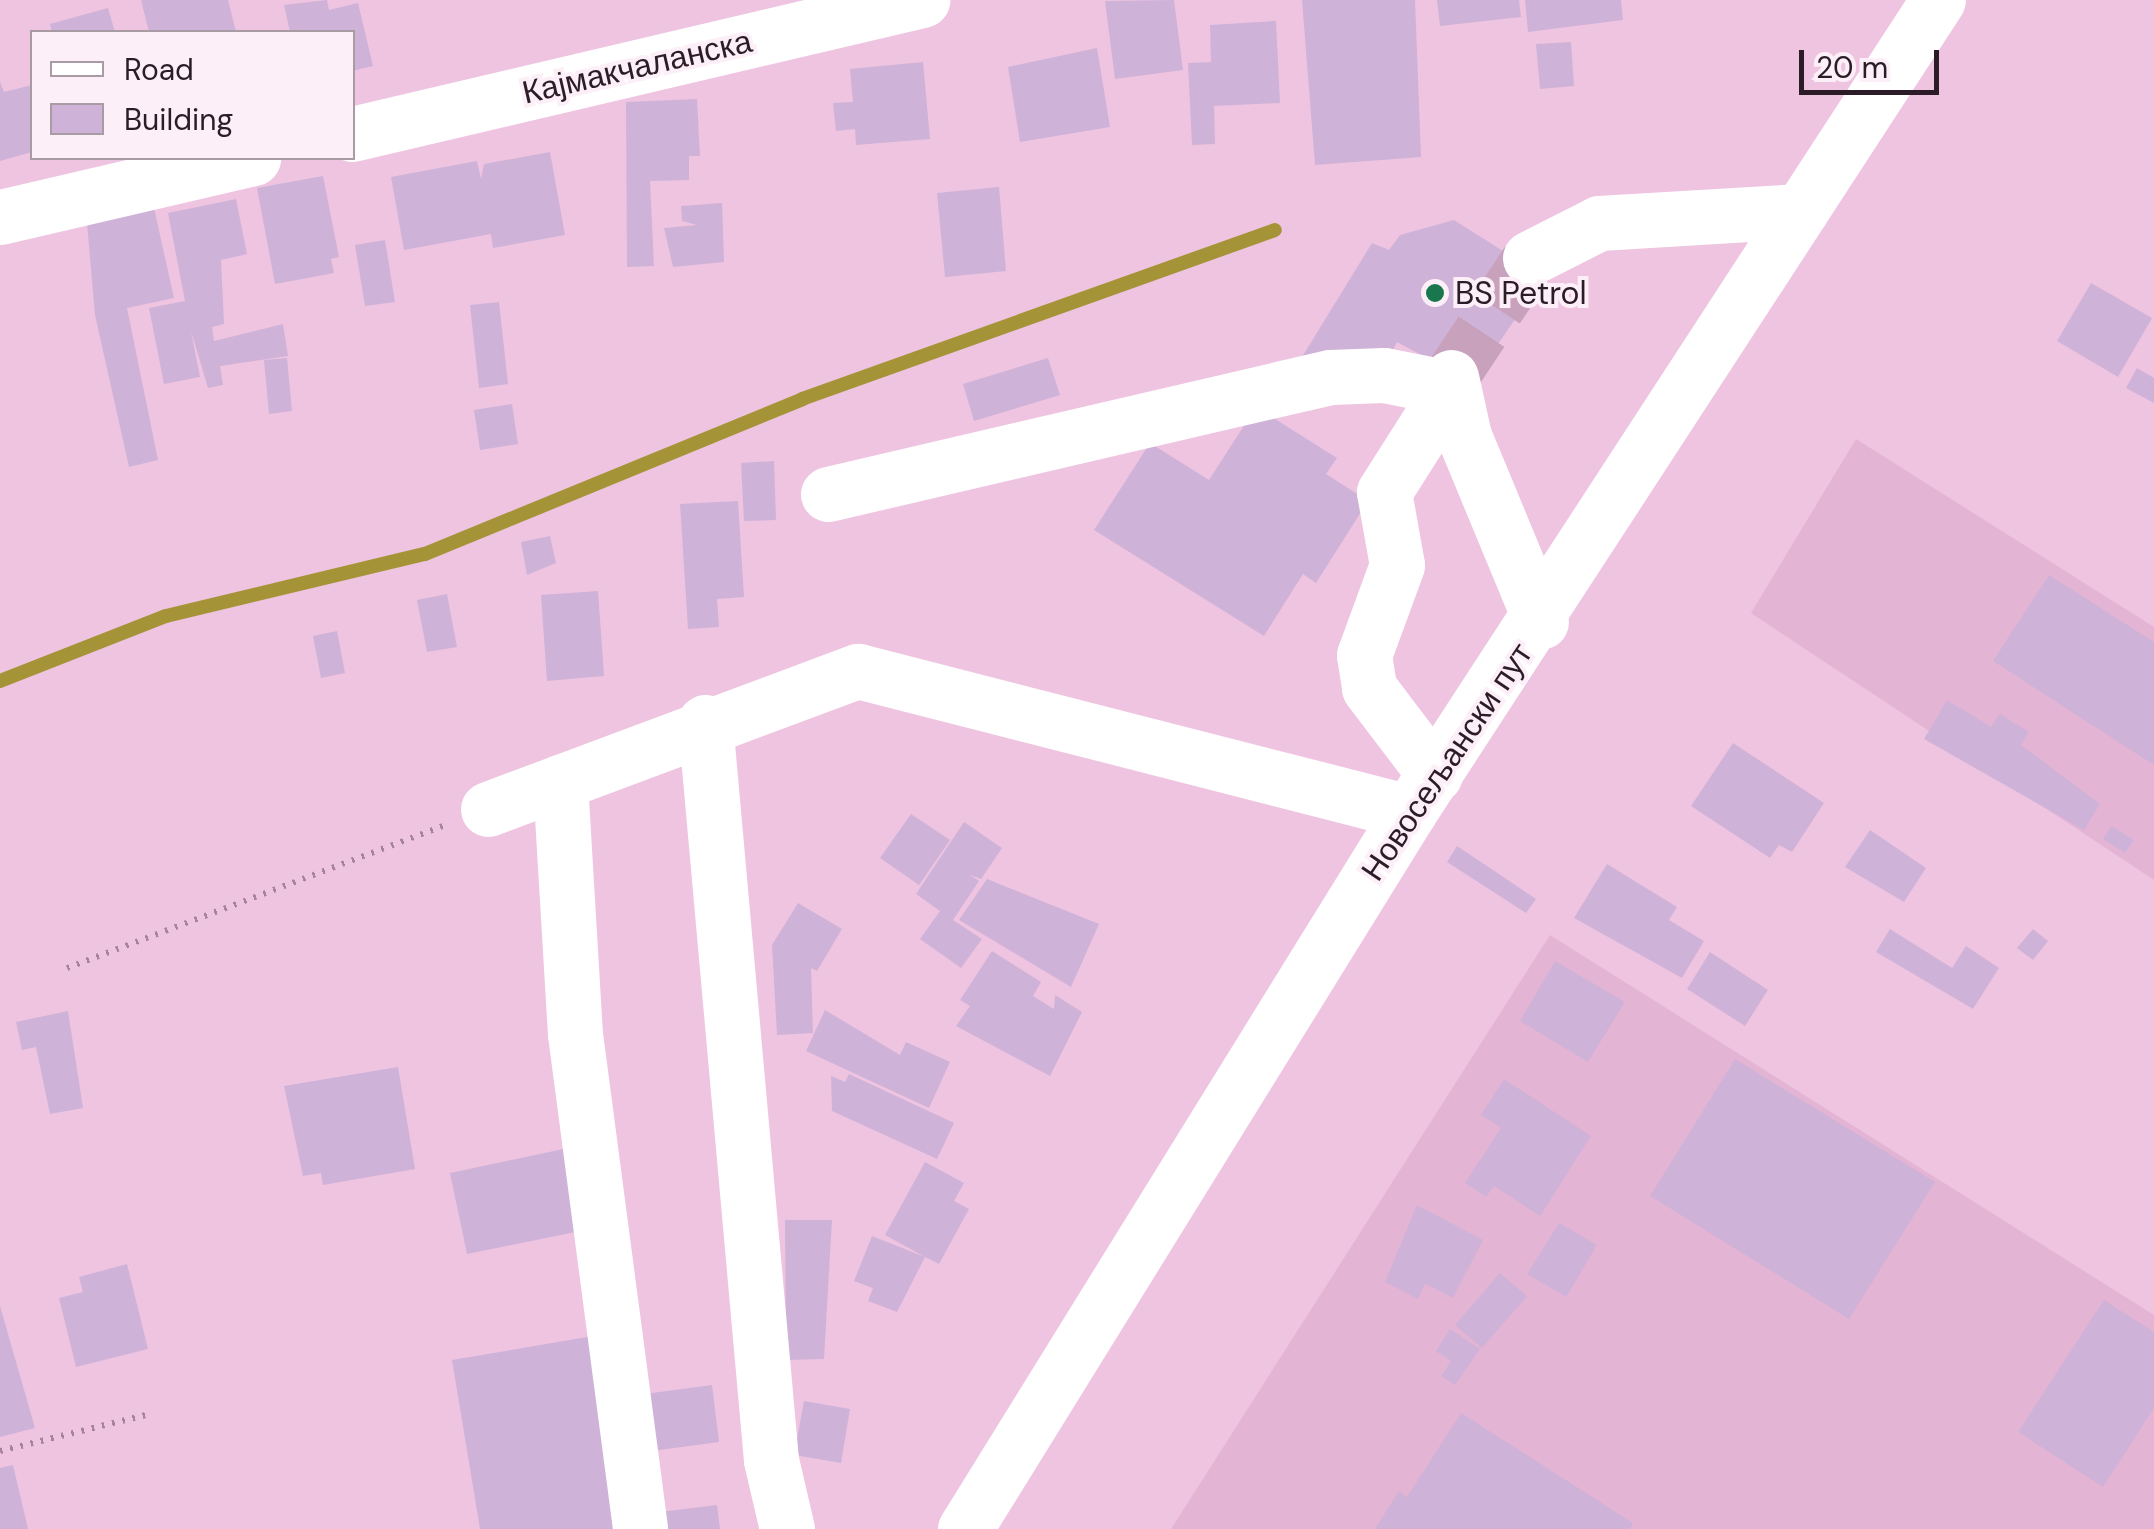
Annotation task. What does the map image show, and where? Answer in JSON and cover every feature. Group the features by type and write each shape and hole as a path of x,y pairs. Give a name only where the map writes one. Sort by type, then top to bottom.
{"street":[{"name":"Кајмакчаланска","path":"355,133 922,0"},
{"name":"Новосељански пут","path":"965,1529 1422,794 1541,622 1938,0"},
{"path":"0,217 243,160"},
{"path":"1530,258 1599,223 1801,211"},
{"path":"828,494 1330,377 1451,383"},
{"path":"1451,383 1541,622"},
{"path":"1422,794 1369,688 1364,655 1397,564 1384,492 1451,383"},
{"path":"488,809 808,683 876,673 1422,794"},
{"path":"705,722 771,1460 788,1529"},
{"path":"560,782 575,1034 640,1529"}],"path":[{"path":"66,968 488,809"},
{"path":"0,1452 146,1415"}],"shaded area":[{"path":"1856,439 2154,627 2154,880 1751,613"},
{"path":"1550,935 2154,1315 2154,1529 1171,1529"}],"building":[{"path":"141,0 228,0 236,30 148,30"},
{"path":"327,0 329,10 358,3 373,66 355,70 355,30 290,30 284,5"},
{"path":"1174,0 1183,70 1115,79 1105,1"},
{"path":"1302,0 1415,0 1421,157 1315,165"},
{"path":"1437,0 1519,0 1521,17 1440,26"},
{"path":"1525,0 1621,0 1623,20 1528,32"},
{"path":"108,8 114,30 52,30 50,24"},
{"path":"1276,21 1280,103 1214,106 1215,144 1192,145 1188,63 1211,62 1210,25"},
{"path":"1571,42 1574,86 1540,89 1536,44"},
{"path":"1097,48 1110,127 1020,142 1008,67"},
{"path":"923,62 930,139 856,145 855,129 836,131 833,103 853,102 850,69"},
{"path":"0,82 4,92 30,86 30,153 0,161"},
{"path":"697,99 700,156 689,156 689,180 650,181 654,266 627,267 626,102"},
{"path":"550,152 565,235 493,248 491,234 404,250 391,177 477,161 481,179 484,164"},
{"path":"323,176 339,257 331,259 334,273 275,284 257,188"},
{"path":"999,187 1006,271 945,277 937,193"},
{"path":"236,199 247,254 221,260 224,324 212,327 214,341 283,324 288,356 220,366 223,385 208,388 191,331 200,377 164,384 149,308 185,301 168,213"},
{"path":"722,203 724,262 673,267 664,228 697,225 682,221 681,206"},
{"path":"154,208 174,298 127,308 158,460 129,467 95,315 87,223"},
{"name":"BS Petrol","path":"1454,220 1544,277 1472,382 1397,342 1389,358 1291,375 1372,243 1389,250 1400,235"},
{"path":"385,240 395,302 365,306 355,245"},
{"path":"2091,283 2152,318 2118,377 2057,341"},
{"path":"499,302 508,384 479,388 470,305"},
{"path":"287,358 292,411 269,414 264,360"},
{"path":"1048,358 1060,395 974,421 963,384"},
{"path":"2137,368 2154,378 2154,403 2126,388"},
{"path":"512,404 518,444 480,450 474,410"},
{"path":"1256,407 1337,458 1326,474 1368,501 1316,583 1303,574 1264,636 1094,530 1150,443 1209,480"},
{"path":"774,461 776,520 744,521 741,463"},
{"path":"738,501 744,597 717,599 719,627 688,629 680,504"},
{"path":"550,536 556,563 527,575 521,542"},
{"path":"2049,575 2154,642 2154,765 1993,661"},
{"path":"598,591 604,676 547,681 541,595"},
{"path":"447,594 457,647 427,652 417,600"},
{"path":"337,631 345,673 321,678 313,636"},
{"path":"1947,700 1991,727 2000,714 2029,732 2021,745 2100,804 2084,830 1924,739"},
{"path":"1733,743 1824,803 1792,852 1779,845 1770,858 1691,806"},
{"path":"911,814 950,840 919,885 880,858"},
{"path":"964,822 1002,848 981,879 970,875 979,881 953,920 982,939 961,968 920,939 940,911 916,894"},
{"path":"2112,826 2134,840 2125,853 2103,839"},
{"path":"1870,830 1926,868 1904,902 1845,867"},
{"path":"1457,846 1536,899 1526,913 1447,862"},
{"path":"1607,864 1677,907 1669,920 1704,941 1682,978 1574,918"},
{"path":"987,879 1099,924 1071,987 959,920"},
{"path":"798,903 842,929 817,971 811,968 813,1033 777,1035 772,945"},
{"path":"1890,929 1952,968 1966,946 1999,968 1973,1009 1876,952"},
{"path":"2033,929 2048,941 2033,960 2017,948"},
{"path":"992,951 1041,982 1033,996 1054,1009 1055,995 1082,1012 1050,1076 956,1026 970,1006 960,1000"},
{"path":"1710,952 1768,990 1745,1026 1687,989"},
{"path":"1555,961 1625,1002 1588,1062 1520,1021"},
{"path":"825,1010 900,1055 906,1042 950,1062 929,1108 806,1051"},
{"path":"68,1011 83,1108 50,1114 36,1047 22,1050 16,1022"},
{"path":"1735,1059 1935,1182 1849,1319 1650,1196"},
{"path":"398,1067 415,1169 323,1185 321,1173 303,1176 284,1086"},
{"path":"849,1074 954,1123 937,1159 832,1111 831,1076 845,1082"},
{"path":"1504,1079 1591,1136 1540,1216 1494,1186 1486,1197 1465,1183 1501,1128 1481,1115"},
{"path":"568,1148 585,1230 467,1254 450,1173"},
{"path":"925,1162 964,1183 954,1201 969,1209 939,1264 885,1235"},
{"path":"1417,1205 1483,1240 1453,1298 1425,1284 1418,1299 1385,1282"},
{"path":"785,1220 832,1220 824,1359 786,1360"},
{"path":"1559,1223 1597,1245 1566,1297 1527,1274"},
{"path":"872,1236 925,1257 897,1312 868,1301 873,1288 854,1281"},
{"path":"127,1264 148,1349 76,1367 59,1298 83,1292 79,1277"},
{"path":"1500,1273 1527,1296 1482,1348 1455,1325"},
{"path":"2104,1300 2154,1332 2154,1408 2103,1487 2018,1432"},
{"path":"0,1306 35,1428 0,1437"},
{"path":"1450,1329 1480,1349 1455,1385 1441,1376 1451,1361 1436,1351"},
{"path":"599,1335 632,1529 480,1529 452,1360"},
{"path":"712,1385 719,1442 644,1452 637,1395"},
{"path":"804,1401 850,1409 841,1463 794,1455"},
{"path":"1461,1413 1633,1523 1630,1529 1375,1529 1399,1491 1407,1497"},
{"path":"13,1465 28,1529 0,1529 0,1468"},
{"path":"717,1505 720,1529 654,1529 652,1513"}],"waterway":[{"path":"0,681 166,616 425,554 802,399 1275,230"}],"tunnel":[{"path":"1451,377 1530,258"}],"place":[{"name":"BS Petrol","path":"1435,293"}]}
